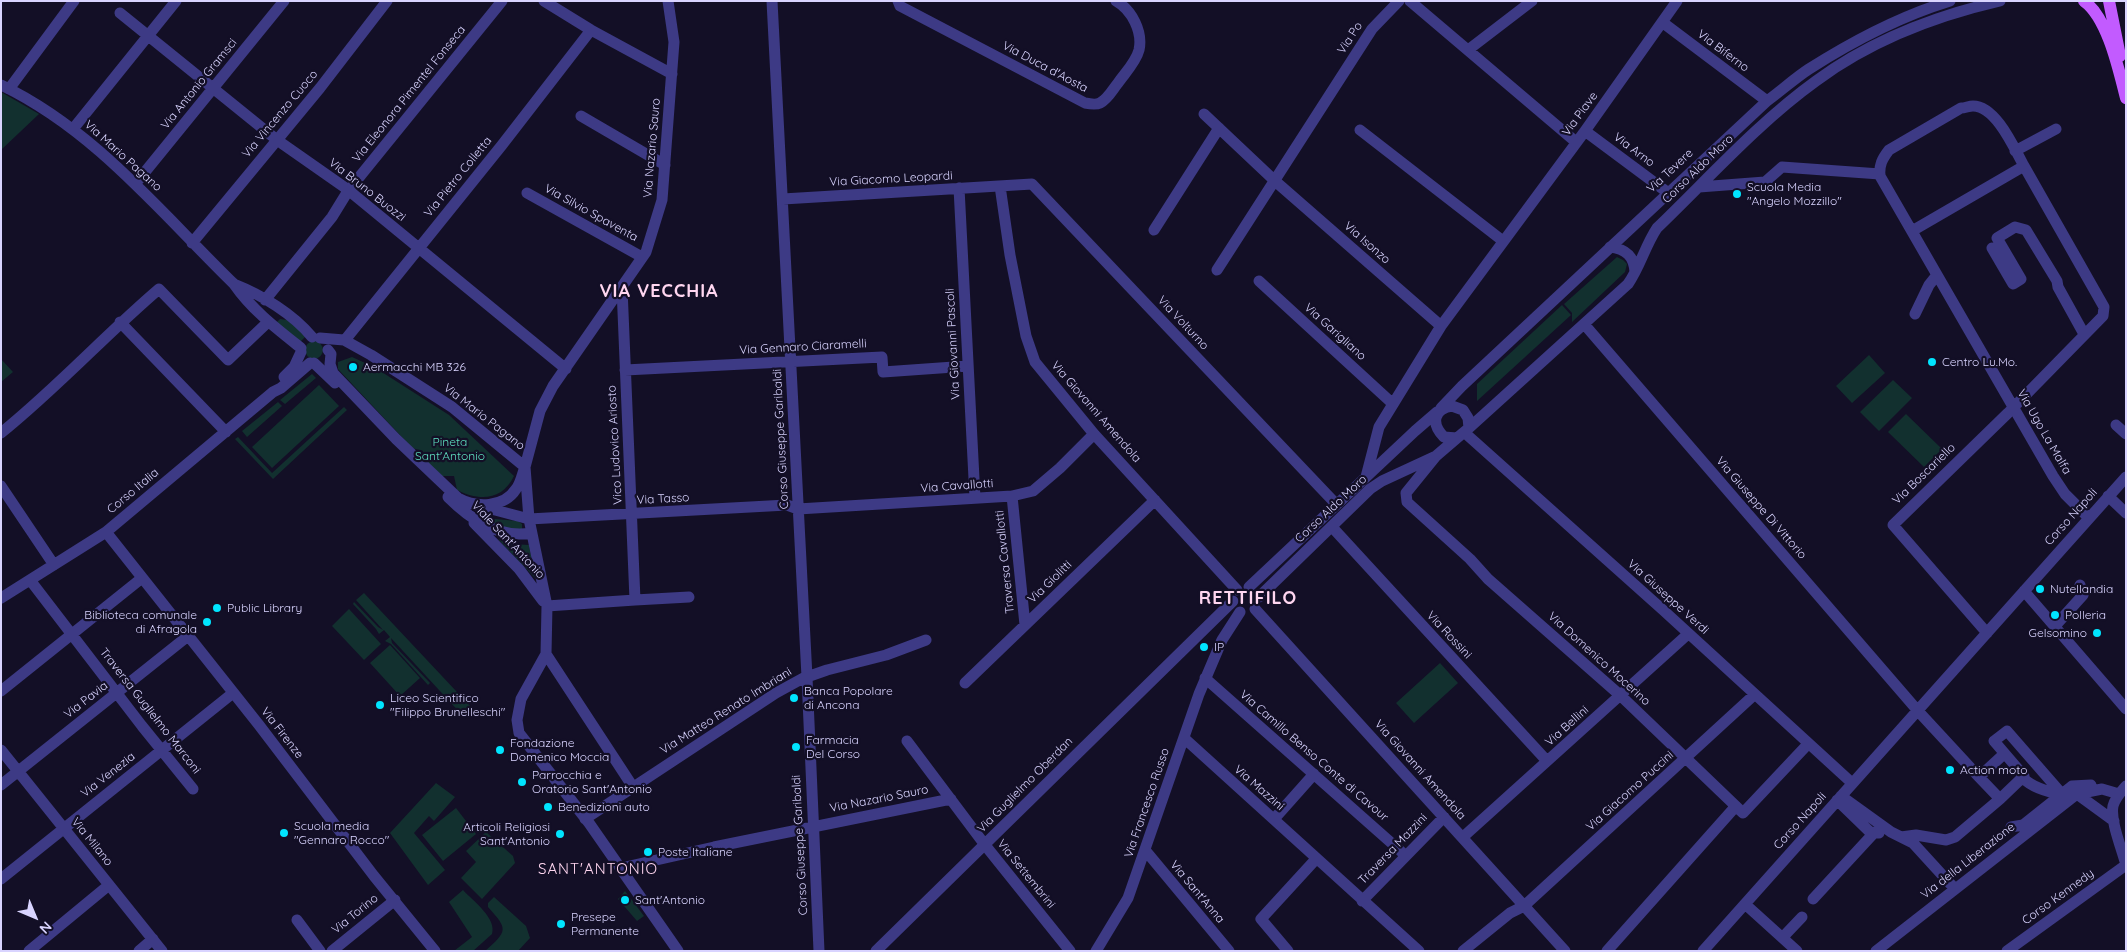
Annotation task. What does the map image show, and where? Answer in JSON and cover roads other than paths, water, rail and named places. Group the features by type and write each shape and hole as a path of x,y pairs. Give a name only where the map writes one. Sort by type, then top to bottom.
{"main road":[{"path":"2084,1 2090,5 2103,25 2126,98"},
{"path":"2110,1 2118,40 2121,78"}],"street":[{"path":"5,87 74,1"},
{"path":"73,129 176,1"},
{"name":"Via Antonio Gramsci","path":"136,183 284,1"},
{"name":"Via Vincenzo Cuoco","path":"192,243 320,88 388,1"},
{"name":"Via Eleonora Pimentel Fonseca","path":"266,300 332,218 348,191 502,1"},
{"path":"544,1 591,30 672,74"},
{"name":"Via Nazario Sauro","path":"525,466 540,411 553,386 646,252 662,200 674,42 668,1"},
{"path":"772,1 783,199"},
{"name":"Via Duca d'Aosta","path":"898,1 900,6 909,11 1085,103 1092,104 1100,104 1107,98 1139,52 1139,38 1134,21 1124,6 1116,1"},
{"name":"Via Po","path":"1275,181 1372,29 1399,1"},
{"path":"1410,1 1576,142"},
{"path":"1468,50 1532,1"},
{"name":"Via Piave","path":"1366,477 1379,427 1441,326 1585,131 1677,1"},
{"name":"Via Tevere","path":"1366,477 1439,410 1667,192 1767,101 1808,70 1867,36 1920,12 1950,1"},
{"name":"Corso Aldo Moro","path":"1259,597 1370,489 1382,481 1436,456 1464,433 1628,284 1635,274 1650,238 1657,228 1781,107 1852,57 1897,34 1944,17 2000,1"},
{"name":"Via Bruno Buozzi","path":"120,13 277,140 348,191 566,369"},
{"name":"Via Biferno","path":"1662,22 1767,101"},
{"name":"Via Pietro Colletta","path":"346,341 591,30"},
{"name":"Via Mario Pagano","path":"5,87 73,129 136,183 192,243 234,284 242,296 268,322 301,350 304,359 312,363"},
{"path":"1699,187 1765,182 1782,167 1880,174 1882,159 1889,150 1961,108 1980,107 1995,118 2104,307 2103,316 2014,407"},
{"name":"Via Isonzo","path":"1204,114 1275,181 1441,326"},
{"path":"581,116 665,165"},
{"path":"1154,230 1219,128"},
{"path":"2015,151 2056,129"},
{"path":"1360,130 1503,241"},
{"name":"Via Arno","path":"1585,131 1667,192"},
{"path":"1912,231 2024,166"},
{"name":"Via Ugo La Malfa","path":"1880,174 2053,476 2065,494 2088,518"},
{"path":"1217,270 1275,181"},
{"name":"Via Volturno","path":"1000,186 1032,184 1046,197 1336,504"},
{"name":"Via Giacomo Leopardi","path":"783,199 1000,186"},
{"name":"Via Giovanni Amendola","path":"1000,186 1020,309 1026,336 1035,362 1094,434 1237,590"},
{"name":"Via Giovanni Pascoli","path":"959,188 975,498"},
{"name":"Via Silvio Spaventa","path":"527,193 642,257"},
{"name":"Corso Giuseppe Garibaldi","path":"783,199 819,951"},
{"path":"1992,248 2013,284 2021,279 1997,238 2015,228 2026,230 2057,282 2084,334"},
{"path":"1610,247 1620,248 1629,254 1634,262 1635,274"},
{"path":"1915,314 1930,285 1938,276"},
{"name":"Via Garigliano","path":"1259,281 1393,404"},
{"name":"Via Mario Pagano","path":"234,284 266,300 300,323 325,342 328,350"},
{"name":"Vico Ludovico Ariosto","path":"622,288 633,515 635,600"},
{"path":"1,434 39,403 120,322 159,289 228,360 268,322"},
{"path":"120,322 226,432"},
{"name":"Via Giuseppe Di Vittorio","path":"1584,324 1918,711"},
{"path":"301,350 305,341 316,337"},
{"name":"Via Mario Pagano","path":"316,337 346,341 452,406 525,466"},
{"name":"Corso Italia","path":"272,392 276,383 294,367 301,350"},
{"path":"312,363 322,361 328,350"},
{"name":"Viale Sant'Antonio","path":"328,350 331,354 330,364 333,373 458,498 473,520 517,536 531,533"},
{"name":"Via Gennaro Ciaramelli","path":"625,370 882,357 883,372 968,366"},
{"name":"Corso Italia","path":"1,598 106,532 272,392 281,388 312,363"},
{"name":"Viale Sant'Antonio","path":"312,363 460,503 519,569 547,606"},
{"path":"1452,406 1460,407 1466,414 1464,433 1444,437 1436,423 1439,410 1452,406"},
{"name":"Via Boscariello","path":"1986,634 1892,524 2014,407"},
{"path":"2116,425 2126,434"},
{"name":"Via Giuseppe Verdi","path":"1464,433 1852,783"},
{"name":"Via Cavallotti","path":"798,509 1012,496 1033,491 1060,468 1094,434"},
{"name":"Via Domenico Mocerino","path":"1436,456 1406,493 1407,502 1470,559 1488,579 1621,696 1736,806"},
{"path":"525,466 531,533 547,606 546,654 521,699 517,720 519,733 586,819 678,951"},
{"name":"Viale Sant'Antonio","path":"460,503 486,505 506,499 519,485 525,466"},
{"name":"Corso Aldo Moro","path":"1248,586 1366,477"},
{"name":"Corso Napoli","path":"1702,951 2126,477"},
{"path":"1,486 54,565"},
{"name":"Traversa Cavallotti","path":"1012,496 1025,625"},
{"path":"2108,496 2126,513"},
{"name":"Via Giolitti","path":"965,683 1155,500"},
{"name":"Viale Sant'Antonio","path":"460,503 529,519"},
{"name":"Via Tasso","path":"529,519 633,515 787,505 798,509"},
{"name":"Via Rossini","path":"1332,527 1548,762"},
{"name":"Via Firenze","path":"106,532 374,876 435,951"},
{"path":"1,691 142,578"},
{"name":"Traversa Guglielmo Marconi","path":"30,580 117,694 193,789"},
{"path":"2055,626 2084,595 2080,585"},
{"path":"1248,586 1256,591 1259,597 1259,604 1249,613 1240,612 1232,601 1237,590 1248,586"},
{"path":"2024,591 2125,707"},
{"path":"547,606 689,597"},
{"name":"Via Guglielmo Oberdan","path":"876,951 1232,601"},
{"name":"Via Giovanni Amendola","path":"1255,609 1565,951"},
{"name":"Via Francesco Russo","path":"1096,951 1128,898 1205,678 1222,640 1240,612"},
{"path":"1204,629 1222,640"},
{"name":"Via Bellini","path":"1463,837 1688,634"},
{"name":"Via Pavia","path":"1,785 188,636"},
{"path":"807,677 886,655 926,640"},
{"path":"546,654 633,787"},
{"name":"Via Matteo Renato Imbriani","path":"586,819 776,693 807,677"},
{"name":"Via Camillo Benso Conte di Cavour","path":"1205,678 1405,855"},
{"name":"Via Venezia","path":"1,879 233,693"},
{"name":"Via Giacomo Puccini","path":"1463,951 1510,913 1524,906 1754,695"},
{"path":"1918,711 2000,799"},
{"path":"2007,731 2062,794 2048,792 2028,783 1994,741 2007,731"},
{"name":"Via Mazzini","path":"1184,738 1419,951"},
{"name":"Via Settembrini","path":"907,741 985,845 1070,951"},
{"path":"1607,951 1736,806 1743,813 1808,744"},
{"name":"Via Milano","path":"1,750 162,951"},
{"path":"1979,777 2004,754"},
{"path":"1274,819 1314,774"},
{"path":"1839,798 1873,834 1916,835 1946,840 1955,837 2023,778"},
{"name":"Via della Liberazione","path":"2011,827 2023,825 2072,786 2098,784 2102,789"},
{"name":"Via della Liberazione","path":"1876,951 2077,794 2102,789 2122,790"},
{"path":"2122,790 2113,806 2114,821 2126,865"},
{"path":"2077,794 2114,821"},
{"path":"1839,798 1852,802 1896,834 1913,843 1955,889"},
{"name":"Via Nazario Sauro","path":"621,868 813,826 951,799"},
{"name":"Traversa Mazzini","path":"1362,901 1444,816"},
{"path":"1813,899 1873,834"},
{"name":"Via Sant'Anna","path":"1144,850 1229,951"},
{"path":"1288,951 1261,919 1316,858"},
{"name":"Corso Kennedy","path":"2007,951 2126,865"},
{"path":"29,951 110,885"},
{"name":"Via Torino","path":"332,951 395,900"},
{"path":"1745,904 1797,951"},
{"path":"1783,938 1802,917"},
{"path":"297,920 320,951"},
{"path":"139,951 153,939"}],"place":[{"name":"Scuola Media \"Angelo Mozzillo\"","path":"1737,194"},
{"name":"Centro Lu.Mo.","path":"1932,362"},
{"name":"Aermacchi MB 326","path":"353,367"},
{"name":"Nutellandia","path":"2040,589"},
{"name":"Public Library","path":"217,608"},
{"name":"Polleria","path":"2055,615"},
{"name":"Biblioteca comunale di Afragola","path":"207,622"},
{"name":"Gelsomino","path":"2097,633"},
{"name":"IP","path":"1204,647"},
{"name":"Banca Popolare di Ancona","path":"794,698"},
{"name":"Liceo Scientifico \"Filippo Brunelleschi\"","path":"380,705"},
{"name":"Farmacia Del Corso","path":"796,747"},
{"name":"Fondazione Domenico Moccia","path":"500,750"},
{"name":"Action moto","path":"1950,770"},
{"name":"Parrocchia e Oratorio Sant'Antonio","path":"522,782"},
{"name":"Benedizioni auto","path":"548,807"},
{"name":"Scuola media \"Gennaro Rocco\"","path":"284,833"},
{"name":"Articoli Religiosi Sant'Antonio","path":"560,834"},
{"name":"Poste Italiane","path":"648,852"},
{"name":"Sant'Antonio","path":"625,900"},
{"name":"Presepe Permanente","path":"561,924"}],"district":[{"name":"VIA VECCHIA","path":"659,292"},
{"name":"RETTIFILO","path":"1248,599"},
{"name":"SANT'ANTONIO","path":"598,869"}],"park label":[{"name":"Pineta Sant'Antonio","path":"450,449"}]}
